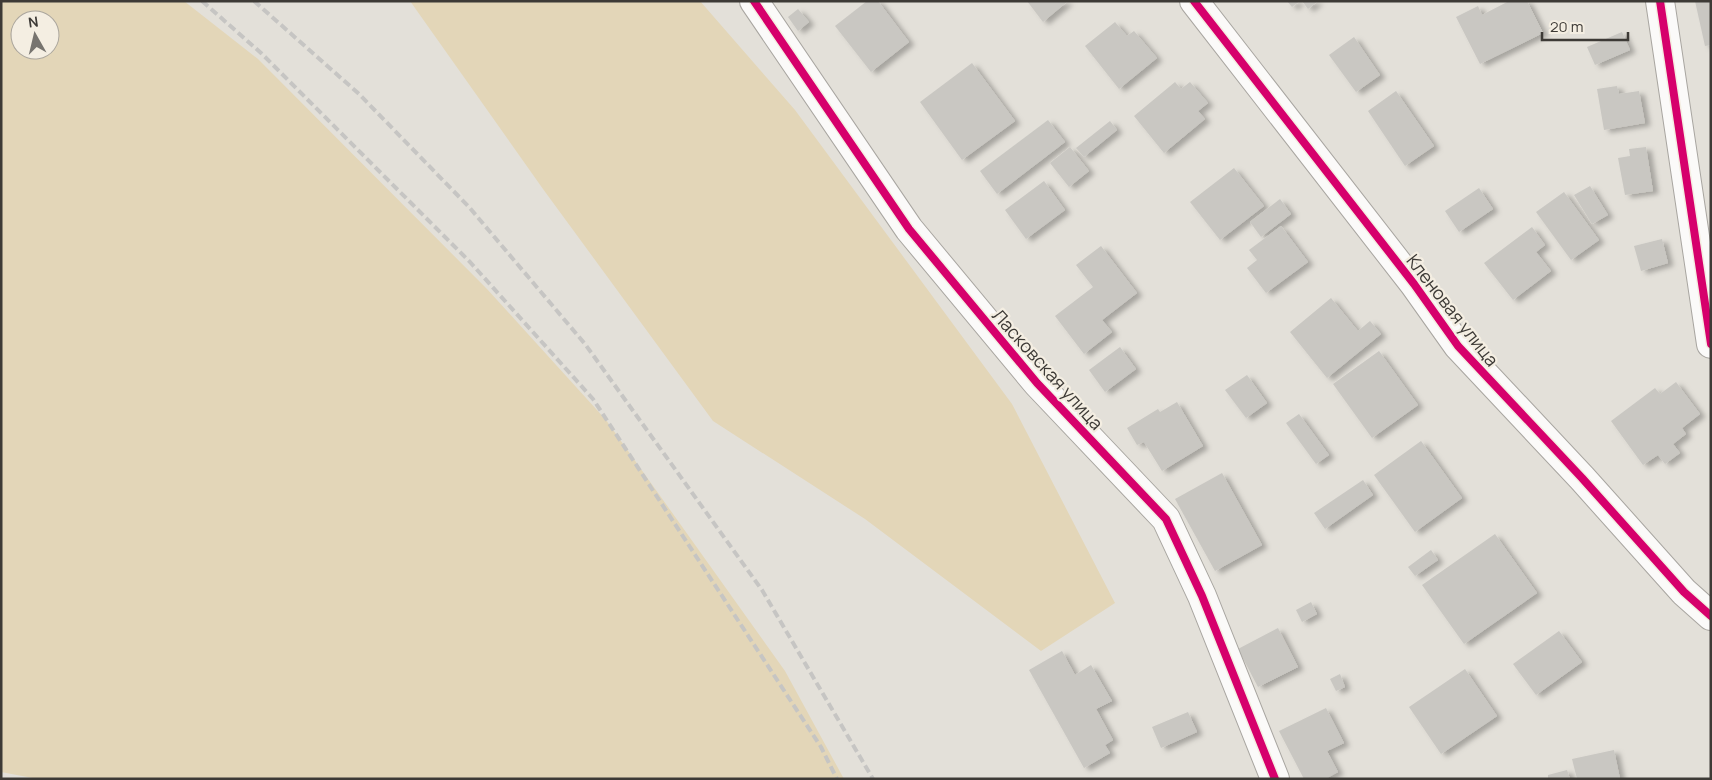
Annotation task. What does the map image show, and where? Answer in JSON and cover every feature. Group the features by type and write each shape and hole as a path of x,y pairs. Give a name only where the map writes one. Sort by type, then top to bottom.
{"street":[{"name":"Ласковская улица","path":"754,1 909,230 1036,383 1166,519 1202,596 1275,779"},
{"name":"Кленовая улица","path":"1194,1 1414,284 1458,346 1582,478 1684,592 1711,616"},
{"path":"1660,1 1711,344"}],"shaded area":[{"path":"1,1 184,1 258,59 487,289 606,420 785,671 844,779 38,779 1,772"},
{"path":"410,1 700,1 795,110 1012,404 1115,603 1041,651 865,519 713,421 543,189"}],"building":[{"path":"867,1 878,1 909,42 871,72 835,26"},
{"path":"1027,1 1068,1 1043,22"},
{"path":"1287,1 1300,1 1292,7"},
{"path":"1302,1 1318,1 1308,9"},
{"path":"1509,1 1527,1 1543,33 1480,64 1456,17 1478,6 1482,15"},
{"path":"1695,1 1711,1 1711,45 1705,46"},
{"path":"798,9 809,22 798,31 788,17"},
{"path":"1115,22 1127,36 1134,31 1157,58 1119,89 1085,46"},
{"path":"1622,32 1630,50 1595,65 1587,47"},
{"path":"1354,37 1380,75 1356,92 1329,55"},
{"path":"972,63 1015,121 962,160 920,102"},
{"path":"1175,82 1181,89 1190,82 1208,103 1198,111 1205,119 1164,153 1134,116"},
{"path":"1617,86 1619,94 1639,91 1645,123 1604,130 1597,89"},
{"path":"1396,91 1434,146 1405,166 1368,111"},
{"path":"1048,120 1065,142 997,194 980,171"},
{"path":"1110,121 1117,130 1084,157 1076,148"},
{"path":"1070,147 1089,171 1069,187 1050,163"},
{"path":"1646,147 1653,191 1625,195 1618,158 1630,156 1629,149"},
{"path":"1234,168 1264,206 1220,240 1190,202"},
{"path":"1044,181 1065,210 1026,239 1005,210"},
{"path":"1590,186 1608,215 1592,224 1574,195"},
{"path":"1479,188 1493,209 1459,232 1445,211"},
{"path":"1564,192 1599,240 1571,260 1536,212"},
{"path":"1280,199 1291,214 1261,237 1250,222"},
{"path":"1281,226 1308,262 1266,293 1247,268 1257,260 1249,250"},
{"path":"1532,227 1545,245 1536,252 1551,271 1513,300 1484,263"},
{"path":"1662,239 1668,263 1641,271 1634,246"},
{"path":"1101,246 1137,293 1102,320 1112,332 1084,354 1055,316 1093,287 1076,265"},
{"path":"1331,298 1358,331 1370,321 1381,334 1327,378 1290,332"},
{"path":"1120,347 1136,369 1105,392 1089,370"},
{"path":"1379,351 1418,405 1372,438 1333,384"},
{"path":"1247,375 1267,403 1246,418 1225,390"},
{"path":"1676,382 1700,414 1682,428 1686,434 1673,444 1680,453 1665,464 1658,455 1643,465 1611,421 1655,388 1660,394"},
{"path":"1177,402 1203,446 1162,471 1144,442 1137,445 1127,428 1158,409 1160,412"},
{"path":"1299,414 1329,455 1316,464 1286,423"},
{"path":"1421,441 1462,498 1415,532 1374,475"},
{"path":"1222,473 1262,545 1215,571 1175,499"},
{"path":"1363,480 1373,495 1325,529 1314,513"},
{"path":"1495,534 1537,593 1464,644 1422,585"},
{"path":"1431,550 1438,560 1415,576 1408,567"},
{"path":"1311,602 1317,614 1302,622 1296,610"},
{"path":"1278,628 1298,667 1258,687 1238,649"},
{"path":"1559,631 1582,662 1536,695 1513,664"},
{"path":"1062,651 1075,675 1091,665 1112,701 1096,709 1113,740 1105,745 1110,753 1084,768 1029,670"},
{"path":"1465,669 1497,716 1441,754 1409,707"},
{"path":"1340,674 1345,687 1336,691 1330,679"},
{"path":"1326,708 1344,743 1327,751 1338,772 1325,779 1304,779 1279,731"},
{"path":"1188,712 1197,732 1161,748 1152,727"},
{"path":"1614,750 1620,779 1577,779 1572,759"},
{"path":"1567,770 1570,779 1548,779 1548,775"}],"railway":[{"path":"202,1 261,53 470,262 593,399 821,747 837,779"},
{"path":"254,1 359,94 469,207 585,344 762,590 873,779"}],"cycle path":[{"path":"754,1 909,229 1037,383 1166,519 1202,596 1275,779"},
{"path":"1194,1 1414,284 1458,346 1582,478 1684,592 1711,616"},
{"path":"1660,1 1711,344"}]}
